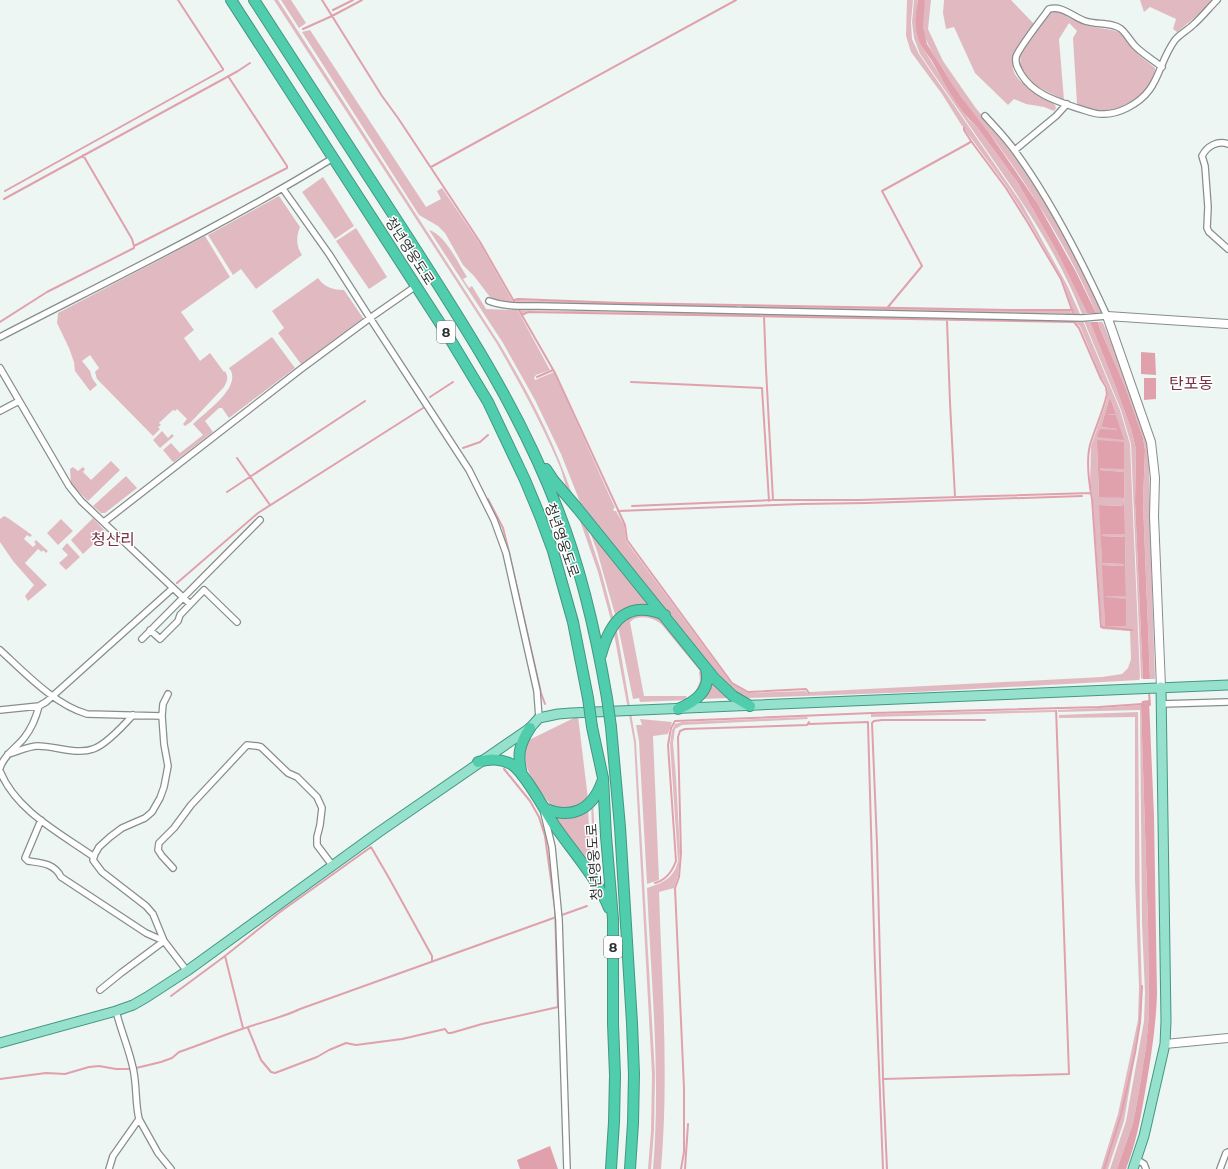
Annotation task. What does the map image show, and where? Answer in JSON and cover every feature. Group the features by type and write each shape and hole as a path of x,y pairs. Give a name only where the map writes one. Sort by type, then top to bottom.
{"highway":[{"name":"청년영웅도로","path":"231,0 448,334 488,402 540,516 553,551 574,622 592,727 603,778 613,919 613,1024 615,1074 611,1169"},
{"name":"청년영웅도로","path":"254,0 463,324 504,394 525,434 558,509 571,545 590,610 600,656 611,727 620,827 632,1023 634,1074 630,1169"},
{"path":"525,434 554,480 705,665 725,689 750,706"},
{"path":"600,656 604,642 610,631 622,616 628,612 635,609 648,609 664,615"},
{"path":"678,709 689,705 700,696 708,681 705,665"},
{"path":"522,775 519,763 520,751 522,740 530,728"},
{"path":"478,762 490,759 500,760 512,765 522,775 598,887 613,919"},
{"path":"544,808 554,813 563,814 573,813 584,808 593,800 599,791 603,778"}],"main road":[{"path":"0,1043 116,1011 148,997 187,971 332,865 478,762 530,728 539,718 571,713 1228,685"},
{"path":"1133,1169 1144,1136 1165,1044 1166,1021 1161,704 1158,687"}],"street":[{"path":"1162,67 1146,56 1134,45 1120,28 1104,24 1092,24 1055,7 1049,9 1016,56 1017,67 1027,83 1041,93 1090,112 1104,114 1126,108 1141,100 1154,85 1162,67 1167,53 1176,38 1193,25 1217,0"},
{"path":"1015,150 1056,116 1067,104"},
{"path":"986,116 1015,150 1056,216 1085,267 1102,317 1151,442 1155,478 1154,516 1158,687"},
{"path":"1228,144 1223,142 1212,144 1204,151 1202,156 1205,166 1208,207 1207,228 1209,232 1228,250"},
{"path":"0,337 204,232 283,189 333,158"},
{"path":"283,189 329,254 469,470 494,520 506,553 537,691 539,718"},
{"path":"104,522 301,369 416,286"},
{"path":"489,301 500,306 1088,318 1102,317 1228,324"},
{"path":"0,368 69,486 81,501 190,604"},
{"path":"0,411 18,401"},
{"path":"142,639 182,596 260,520"},
{"path":"0,710 39,706 53,697 173,588"},
{"path":"150,630 160,639 178,621 180,615 204,590 237,622"},
{"path":"0,650 53,697 76,711 87,714 162,716"},
{"path":"168,694 163,704 162,716 164,744 168,766 164,787 160,798 152,812 144,818 122,828 110,837 99,848 93,860 102,872 146,906 153,914 164,941 187,971"},
{"path":"1161,704 1228,702"},
{"path":"0,768 2,761 24,738 34,723 39,706"},
{"path":"8,754 37,746 93,750 118,731 133,715"},
{"path":"173,868 158,850 159,843 174,828 191,805 247,746 261,747 288,773 297,777 317,797 322,808 317,845 332,865"},
{"path":"0,771 9,790 20,802 41,820 94,857"},
{"path":"544,808 552,847 559,920 567,1169"},
{"path":"41,820 25,858 28,861 44,863 58,870 61,877 146,933 164,941"},
{"path":"100,990 121,972 164,941"},
{"path":"116,1011 120,1030 129,1050 133,1066 136,1107 139,1119 158,1152 172,1169"},
{"path":"1165,1044 1228,1038"},
{"path":"110,1169 113,1156 139,1119"},
{"path":"1220,1169 1226,1153 1228,1152"},
{"path":"1136,1159 1144,1164 1146,1169"}],"shaded area":[{"path":"274,0 278,0 499,343 521,380 540,418 558,456 573,497 566,487 560,467 538,420 497,344"},
{"path":"281,0 291,0 306,23 299,28"},
{"path":"907,0 913,0 911,22 912,39 919,54 1022,204 1067,285 1080,314 1074,314 1062,279 1007,187 965,130 965,126 962,126 942,94 911,52 906,36"},
{"path":"914,0 918,0 917,6 923,48 969,120 977,127 1018,183 1057,252 1087,313 1082,314 1063,272 1028,212 920,54 914,38 912,22"},
{"path":"918,0 925,0 923,26 927,44 953,87 990,134 1038,204 1076,272 1096,313 1087,313 1057,252 1018,183 977,127 958,105 922,46 916,28"},
{"path":"925,0 931,0 928,29 943,61 975,107 1011,151 1042,198 1082,269 1102,312 1096,313 1062,243 1020,176 990,134 956,92 944,70 933,55 923,28"},
{"path":"944,0 1011,0 1035,25 1015,54 1013,64 1014,72 1018,79 1025,85 1055,105 1056,108 1054,111 1044,107 1026,104 1014,99 1008,105 975,73 954,27 946,29 943,13"},
{"path":"1140,0 1213,0 1177,32 1173,29 1176,19 1150,7 1144,12"},
{"path":"1054,10 1059,11 1069,18 1088,26 1112,30 1118,32 1124,37 1139,55 1155,68 1154,76 1144,92 1127,104 1109,110 1095,110 1077,104 1073,38 1077,31 1069,23 1059,39 1064,100 1034,85 1024,74 1021,67 1020,55 1049,13"},
{"path":"310,30 426,207 441,199 437,191 442,188 480,244 514,304 498,303 490,297 474,276 463,265 445,233 438,226 419,215 302,32"},
{"path":"323,177 354,226 335,239 302,192"},
{"path":"279,196 300,227 297,241 302,255 256,289 241,269 233,275 208,235"},
{"path":"356,228 387,277 369,289 336,241"},
{"path":"429,230 435,233 446,243 467,277 463,279 469,288 472,286 486,309 517,309 550,370 536,375 534,378 535,380 554,372 615,508 613,509 616,511 624,525 626,541 731,683 748,693 805,691 808,693 1102,677 1122,674 1128,668 1131,659 1130,631 1102,629 1092,492 1090,485 1091,446 1108,394 1107,386 1101,377 1080,326 1075,322 764,316 764,314 1083,321 1120,410 1130,444 1139,680 917,692 748,698 735,692 718,675 580,502 561,454 535,400 503,343","holes":["1110,397 1116,414 1107,414 1116,415 1123,440 1118,429 1101,427","1097,440 1099,470 1124,472 1125,534 1102,534 1102,536 1125,537 1126,596 1105,596 1105,598 1126,599 1126,626 1105,626 1103,565 1124,566 1124,564 1102,563 1100,505 1123,506 1124,498 1099,496"]},
{"path":"205,236 230,277 181,312 194,330 184,338 200,361 210,353 224,372 225,371 227,381 224,387 191,422 185,426 183,424 187,419 177,409 175,411 173,410 159,423 161,425 158,427 160,429 153,436 97,379 95,372 99,368 90,355 82,361 90,371 92,378 97,385 90,391 75,371 74,362 69,348 57,323 58,313"},
{"path":"318,278 323,284 329,287 344,290 363,318 301,364 278,333 284,328 272,311"},
{"path":"515,300 737,305 737,307 516,303"},
{"path":"742,305 1071,311 1072,314 742,307"},
{"path":"520,310 760,314 761,316 527,311 522,314"},
{"path":"1084,321 1090,322 1131,429 1136,449 1135,502 1143,679 1141,678 1131,444 1121,410"},
{"path":"1090,322 1098,322 1126,389 1143,438 1145,450 1143,502 1150,679 1143,679 1135,502 1136,449 1131,429"},
{"path":"1098,322 1103,323 1124,373 1149,448 1155,679 1150,679 1143,502 1145,450 1143,438 1126,389"},
{"path":"272,337 295,368 229,418 222,408 219,408 205,421 213,432 174,462 172,461 163,450 171,443 180,453 203,435 193,424 221,399 227,391 231,383 232,375 229,368"},
{"path":"1141,352 1155,353 1156,375 1141,374"},
{"path":"1144,378 1156,378 1156,399 1144,400"},
{"path":"1110,397 1116,414 1107,414 1116,415 1124,440 1097,437 1100,429 1117,430 1101,427"},
{"path":"162,431 168,438 172,434 174,436 160,448 153,440"},
{"path":"1097,440 1124,442 1124,469 1100,468 1100,470 1124,472 1125,534 1102,534 1102,536 1125,537 1126,596 1105,597 1126,599 1126,626 1105,626 1102,565 1124,566 1124,564 1102,563 1099,505 1123,506 1124,498 1099,497"},
{"path":"111,461 120,470 88,501 71,484 70,469 73,467 78,471 83,467 85,469 83,472 91,480"},
{"path":"126,476 137,488 105,513 101,513 93,506"},
{"path":"578,515 585,522 601,571 614,620 612,624 598,572"},
{"path":"4,516 32,535 30,537 27,535 24,539 33,547 36,544 34,542 36,540 48,551 46,553 43,550 42,552 38,549 25,563 47,585 28,601 25,596 34,585 13,561 0,542 0,519"},
{"path":"93,518 106,532 83,554 71,540"},
{"path":"61,519 73,531 58,545 47,533"},
{"path":"587,524 655,608 616,618 597,551"},
{"path":"67,543 80,557 66,570 59,563 68,555 62,549"},
{"path":"633,614 658,615 706,673 704,683 695,693 700,681 700,671 659,622 650,618 637,618 630,622 644,696 686,696 688,700 640,702 639,698 633,699 618,626 620,622"},
{"path":"617,631 636,742 655,1074 654,1131 651,1169 648,1169 651,1131 652,1074 634,742 614,634"},
{"path":"711,680 719,690 729,698 702,699"},
{"path":"1149,700 1154,816 1157,994 1154,1033 1137,1134 1126,1169 1117,1169 1133,1123 1146,1047 1149,1014 1148,924 1141,705 1142,701"},
{"path":"1141,705 1148,924 1149,1014 1146,1047 1133,1123 1117,1169 1110,1169 1126,1121 1144,1021 1145,993 1142,924 1140,710 1058,712 1058,710"},
{"path":"1055,710 1055,712 871,717 871,714"},
{"path":"1138,712 1142,993 1141,1020 1124,1121 1108,1169 1101,1169 1118,1114 1138,1020 1139,987 1135,880 1135,717 1059,718 1059,715"},
{"path":"578,716 588,799 569,810 549,806 550,804 539,790 530,774 525,758 526,749 529,740"},
{"path":"807,717 808,719 682,725 675,729 673,743 680,852 678,876 674,888 659,892 665,1065 661,1169 653,1169 656,1064 647,888 663,882 671,876 678,861 670,744 672,730 675,724 682,722"},
{"path":"640,719 672,722 668,734 653,736 659,880 647,884 639,741 636,725 642,725"},
{"path":"593,802 597,873 594,871 591,805"},
{"path":"588,806 591,868 554,816"},
{"path":"550,1146 558,1169 520,1169 517,1160"}],"waterway":[{"path":"5,191 223,70 178,0"},
{"path":"322,0 382,96 480,242 555,373 625,525 627,540 732,683 748,692 806,689 809,693"},
{"path":"333,10 353,0"},
{"path":"303,29 362,0"},
{"path":"431,167 736,0"},
{"path":"4,199 250,63"},
{"path":"134,246 287,168 228,76"},
{"path":"950,83 958,94"},
{"path":"888,307 922,266 882,191 969,143 971,141 964,130 964,127"},
{"path":"971,141 1006,188 1028,223 1061,279 1073,313"},
{"path":"0,322 47,292 134,248 132,239 83,155"},
{"path":"514,300 1073,310"},
{"path":"522,315 528,312 1074,322"},
{"path":"764,316 773,500"},
{"path":"947,321 955,497"},
{"path":"1074,322 1079,328 1101,379 1106,387 1107,394 1090,445 1088,458 1101,627 1132,630"},
{"path":"537,377 553,370"},
{"path":"430,397 453,382"},
{"path":"631,382 762,388 769,501"},
{"path":"227,492 365,401"},
{"path":"177,583 258,513 423,408"},
{"path":"463,448 480,442 488,435"},
{"path":"237,458 270,505"},
{"path":"632,506 773,500 859,500 1091,493"},
{"path":"618,511 1082,496"},
{"path":"488,499 503,528 541,693 545,704"},
{"path":"1149,692 1150,705"},
{"path":"655,883 668,875 673,869 676,861 668,745 671,728 675,721 872,713 1099,707 1142,704"},
{"path":"883,1079 1069,1074 1056,708"},
{"path":"887,1169 872,723 874,721 882,720 985,720"},
{"path":"681,1169 684,1152 684,1088 675,888 679,877 681,853 678,737 680,731 685,729 807,725 809,722"},
{"path":"809,724 868,722 875,967 883,1169"},
{"path":"248,1028 261,1060 271,1072 275,1073 317,1057 346,1043 356,1045 402,1039 445,1029 448,1033 451,1033 482,1024 558,1007 555,909 545,836 539,817 530,801 504,769"},
{"path":"171,996 225,956 280,912 371,847 432,956 432,962"},
{"path":"0,1079 46,1073 65,1074 89,1067 99,1066 116,1069 132,1069 161,1062 172,1058 179,1052 249,1026 286,1015 587,906"},
{"path":"225,956 243,1028"},
{"path":"1104,1169 1121,1115 1135,1053 1140,1022 1142,986"},
{"path":"685,1169 688,1124"}],"district":[{"name":"탄포동","path":"1191,383"},
{"name":"청산리","path":"113,539"}]}
